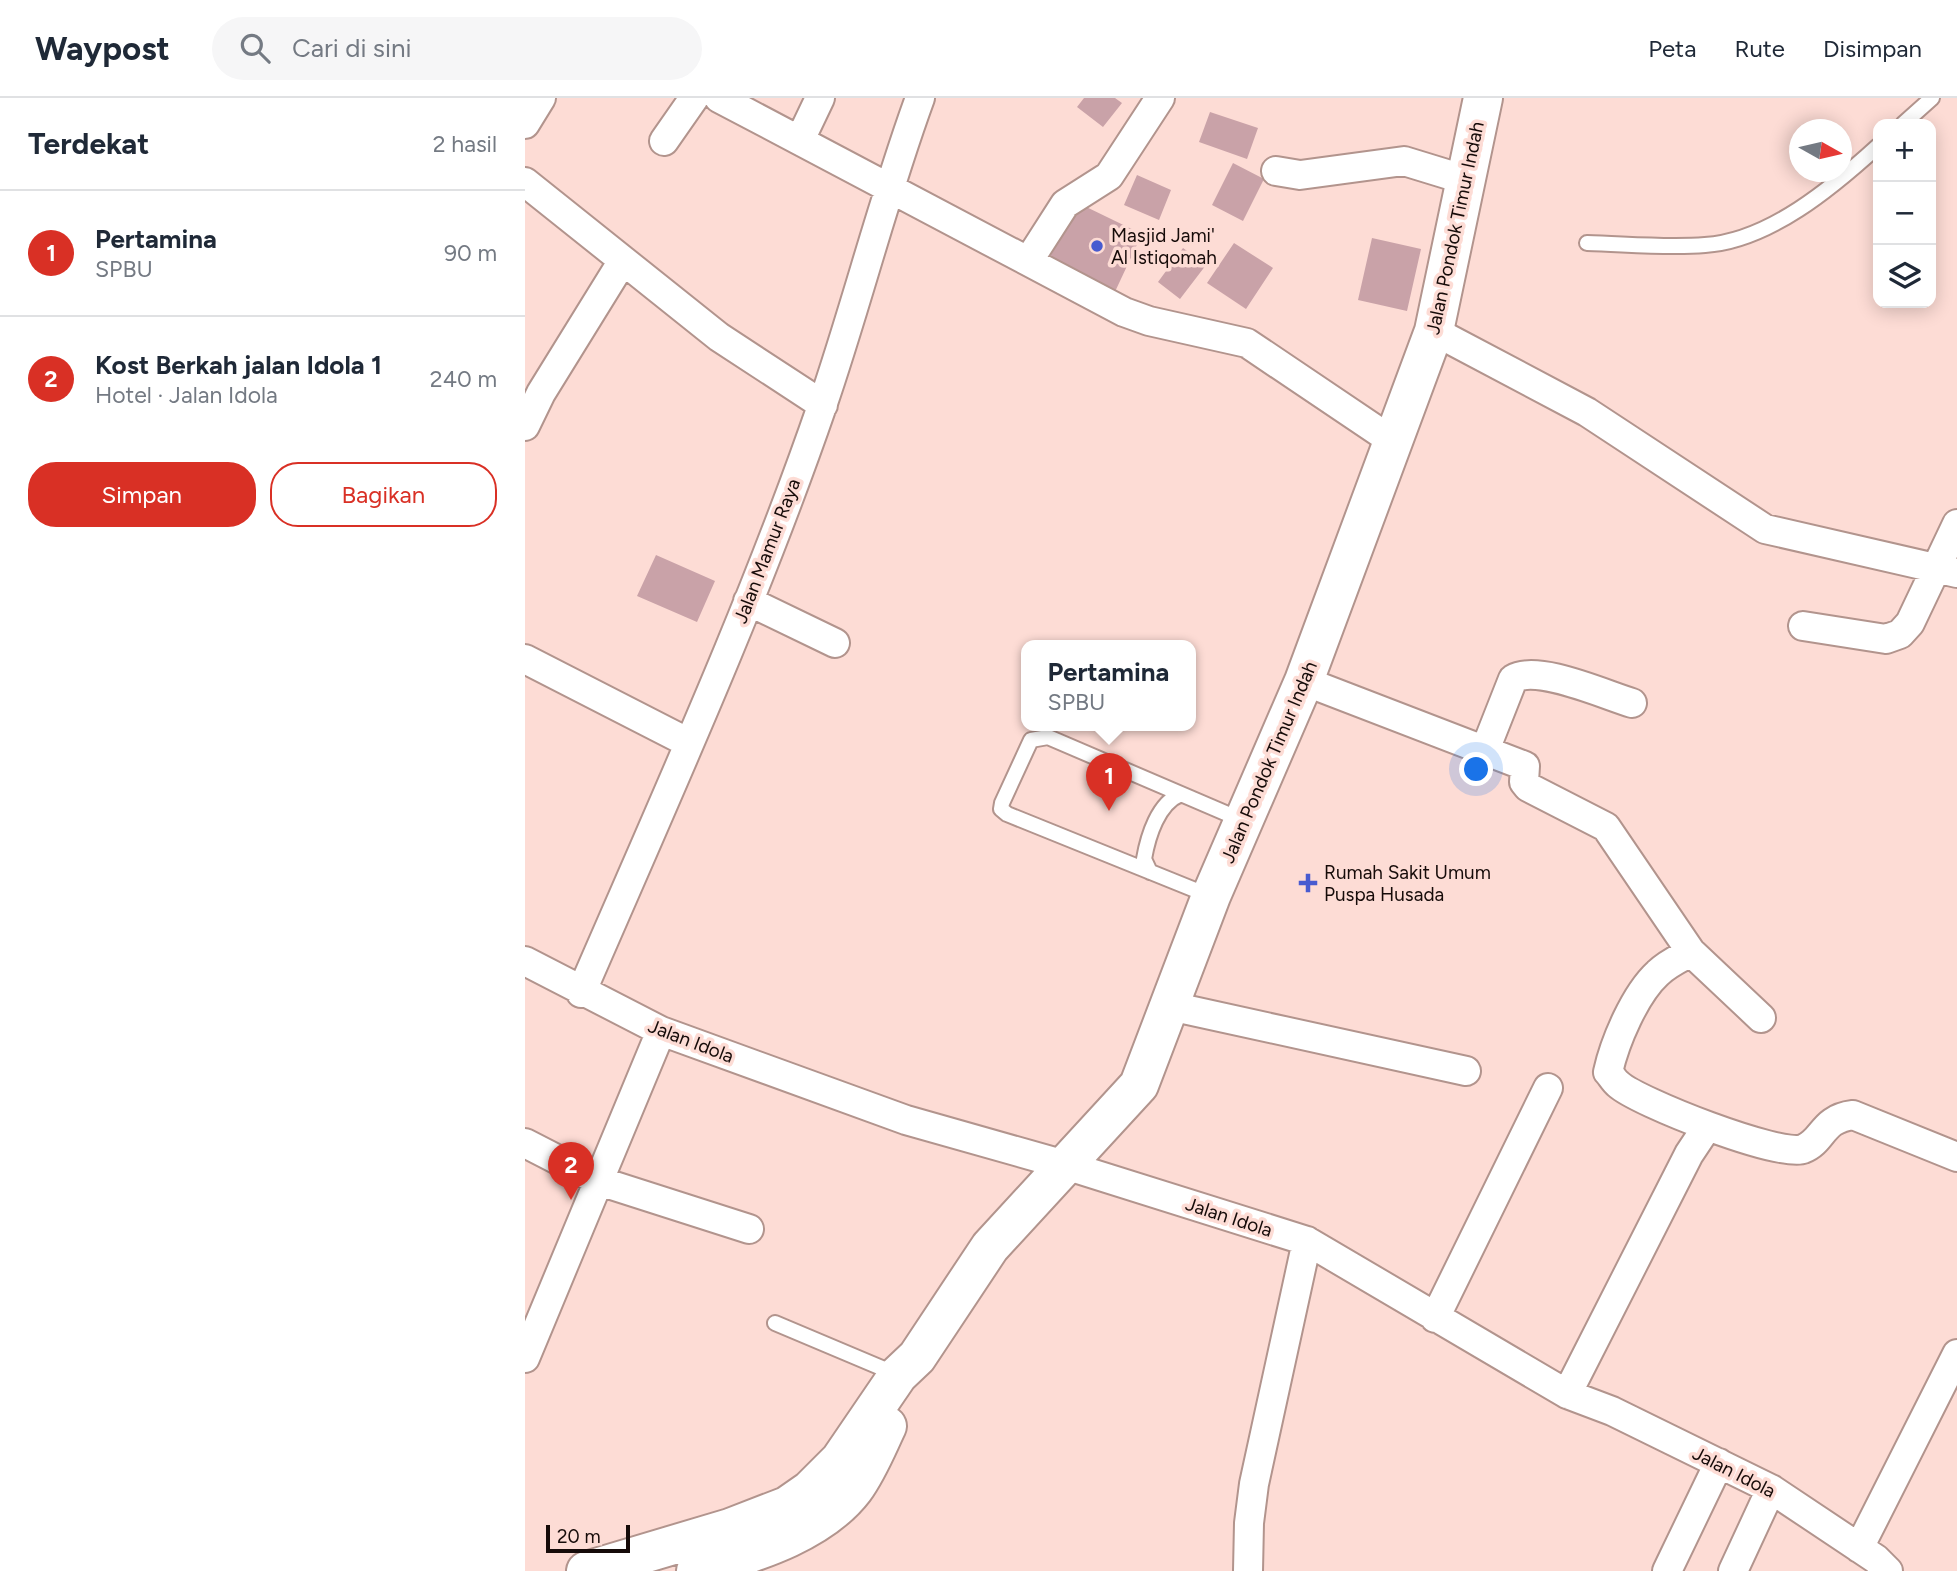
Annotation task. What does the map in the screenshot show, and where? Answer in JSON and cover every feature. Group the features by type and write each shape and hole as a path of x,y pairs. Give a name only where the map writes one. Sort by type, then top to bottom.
{"main road":[{"name":"Jalan Pondok Timur Indah","path":"586,1571 730,1528 799,1499 840,1460 908,1371 990,1247 1139,1085 1211,896 1304,681 1434,331 1483,98"},
{"name":"Jalan Pondok Timur Indah","path":"696,1571 751,1553 826,1516 842,1502 861,1479 908,1371"}],"street":[{"path":"525,124 541,98"},
{"path":"664,141 694,98"},
{"path":"719,98 1125,312 1149,321 1247,343 1394,442"},
{"path":"800,140 820,98"},
{"name":"Jalan Mamur Raya","path":"581,993 748,601 823,405 889,188 920,98"},
{"path":"1029,260 1065,204 1109,176 1160,98"},
{"path":"1276,171 1300,175 1404,161 1466,180"},
{"path":"525,182 719,337 823,405"},
{"path":"525,426 548,381 622,262"},
{"path":"1434,331 1587,412 1765,529 1947,571"},
{"path":"1803,626 1886,639 1899,634 1947,571 1957,524"},
{"path":"748,601 835,643"},
{"path":"525,659 689,743"},
{"path":"1485,750 1513,679 1521,674 1538,674 1632,703"},
{"path":"1304,681 1525,766 1524,782 1536,793 1606,827 1691,951 1761,1018"},
{"path":"1691,951 1659,971 1648,984 1614,1046 1608,1072 1618,1085 1707,1127 1789,1152 1805,1149 1837,1117 1853,1115 1957,1157"},
{"name":"Jalan Idola","path":"525,961 581,993 661,1031 906,1120 1065,1165 1307,1241 1567,1394 1612,1411 1771,1489 1874,1562"},
{"path":"1170,1006 1466,1071"},
{"path":"525,1358 661,1031"},
{"path":"1436,1318 1548,1088"},
{"path":"1567,1394 1689,1154 1707,1127"},
{"path":"525,1143 599,1181 749,1229"},
{"path":"1248,1571 1249,1523 1254,1484 1307,1241"},
{"path":"1874,1562 1957,1354"},
{"path":"1667,1571 1719,1463"},
{"path":"1733,1571 1771,1489"}],"lane":[{"path":"1909,119 1932,98"},
{"path":"1587,243 1706,245 1751,234 1810,202 1873,150"},
{"path":"1211,896 1007,814 1001,809 1002,803 1031,740 1048,737 1245,821"},
{"path":"1150,872 1144,859 1150,836 1165,804 1181,794"},
{"path":"775,1323 908,1371"}],"building":[{"path":"1084,98 1115,98 1122,103 1103,127 1077,107"},
{"path":"1210,112 1258,128 1247,159 1199,142"},
{"path":"1233,163 1264,179 1243,221 1212,205"},
{"path":"1137,175 1171,190 1159,220 1124,205"},
{"path":"1076,202 1142,234 1113,296 1046,265"},
{"path":"1372,238 1421,249 1407,311 1358,300"},
{"path":"1234,243 1273,268 1246,309 1207,283"},
{"path":"1183,248 1206,265 1180,299 1158,282"},
{"path":"656,555 715,581 697,622 637,596"}],"place":[{"name":"Masjid Jami' Al Istiqomah","path":"1097,246"},
{"name":"Pertamina","path":"1109,811"},
{"name":"Rumah Sakit Umum Puspa Husada","path":"1308,883"},
{"name":"Kost Berkah jalan Idola 1","path":"571,1200"}]}
